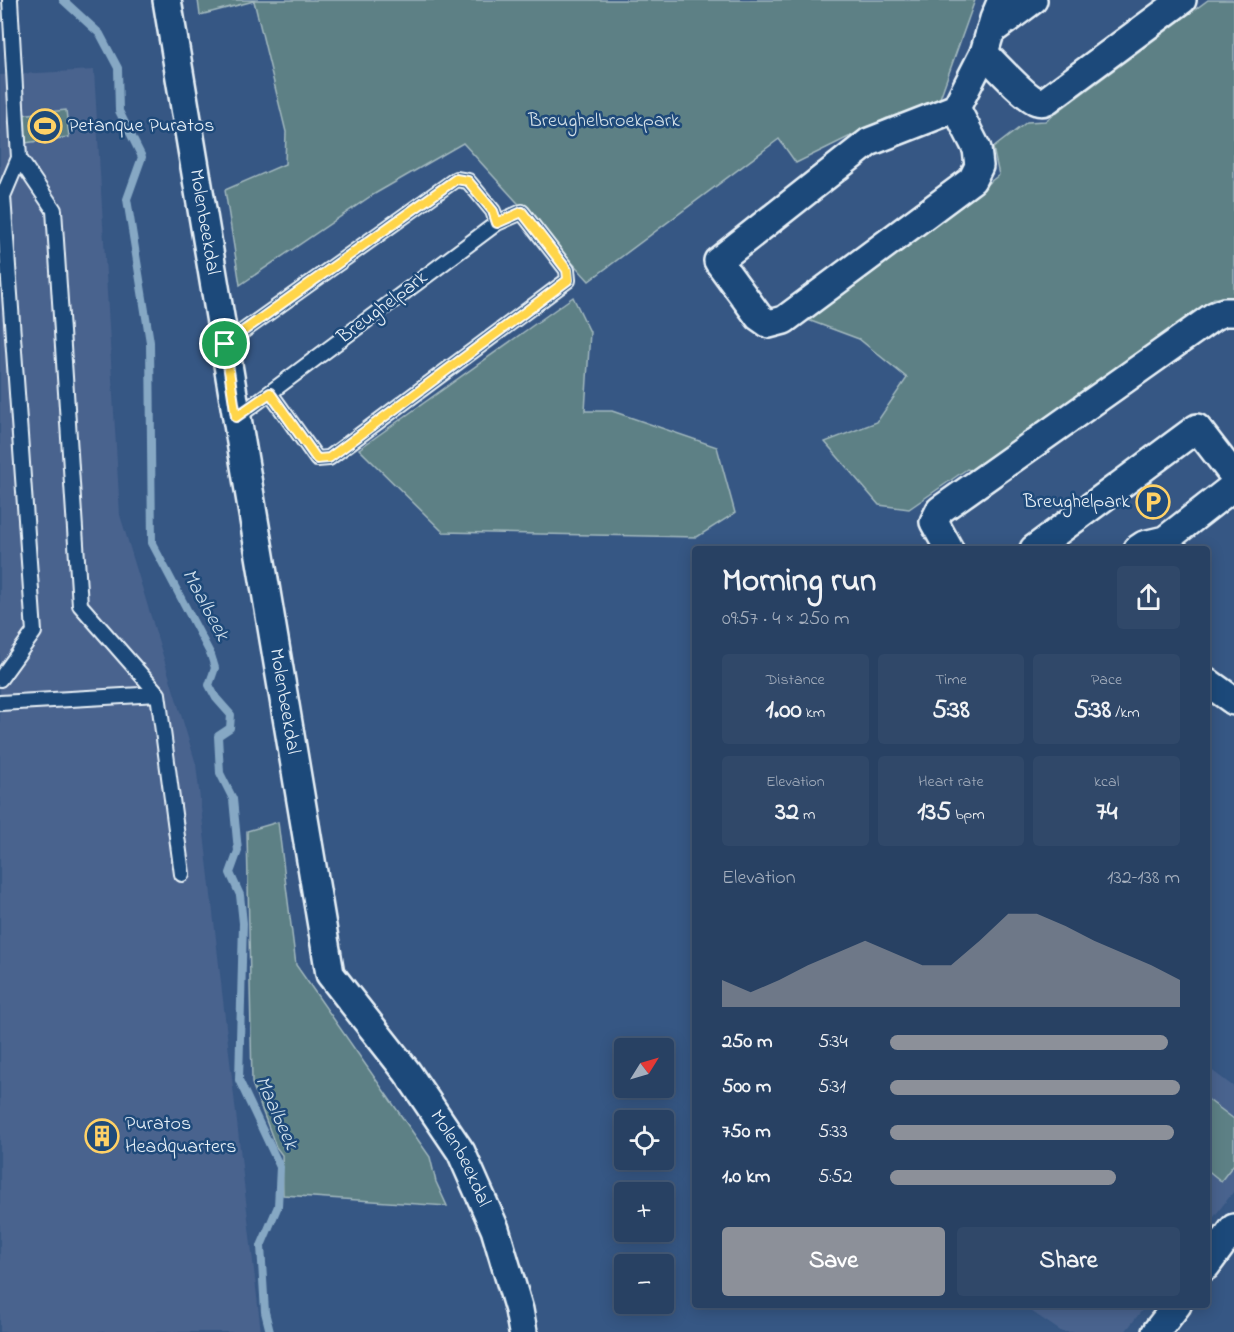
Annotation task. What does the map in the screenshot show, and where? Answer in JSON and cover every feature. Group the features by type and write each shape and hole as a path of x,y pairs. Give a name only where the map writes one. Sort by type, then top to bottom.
{"street":[{"path":"956,108 977,149 979,166 972,180 784,320 770,324 759,317 718,261 870,142 956,108 987,42 1002,0"},
{"path":"987,42 1033,0"},
{"path":"987,42 1016,84 1035,100 1041,102 1047,100 1182,0"},
{"name":"Molenbeekdal","path":"169,10 330,974 407,1072 461,1152 495,1229 519,1310 523,1332"},
{"path":"947,546 934,522 940,510 1214,316 1224,312 1234,312"},
{"path":"1039,546 1197,428 1234,476"},
{"path":"1142,546 1165,540 1234,486"},
{"path":"1210,684 1234,701"},
{"path":"1210,1261 1234,1228"},
{"path":"1166,1330 1176,1308"}],"lane":[{"path":"0,679 34,632 3,196 19,159 10,0"},
{"path":"19,159 54,210 80,605 158,694 182,874"},
{"path":"225,344 456,179 468,181 493,211 497,223"},
{"name":"Breughelpark","path":"236,417 497,223 522,212 567,270 568,280 329,458 317,459 270,393"},
{"path":"0,703 158,694"}],"shaded area":[{"path":"94,70 120,515 196,764 261,1332 0,1332 0,75"},
{"path":"1210,1069 1234,1087 1234,1191 1210,1222"},
{"path":"1026,1308 1144,1308 1125,1332 1062,1332"}],"green space":[{"name":"Breughelbroekpark","path":"198,0 975,0 936,109 887,118 796,163 779,139 589,281 463,143 371,196 240,285 225,190 285,164 286,132 254,1 200,15"},
{"path":"1208,0 1234,0 1234,299 1214,298 982,473 967,469 909,509 879,505 825,442 877,422 907,378 859,339 808,320 999,175 993,148 1027,122 1045,121"},
{"name":"Petanque Puratos","path":"66,110 69,137 25,143 20,115"},
{"path":"573,297 590,332 585,411 612,411 717,447 735,513 697,537 443,532 359,449"},
{"path":"278,822 296,965 430,1157 436,1182 447,1206 283,1195 282,1155 276,1147 252,1083 247,831"},
{"path":"1210,1101 1234,1119 1234,1164 1221,1181 1210,1172"}],"waterway":[{"name":"Maalbeek","path":"63,0 100,34 118,68 119,111 142,157 127,199 150,342 152,543 211,655 215,668 209,685 216,698 231,715 230,728 218,736 220,773 233,799 238,851 230,873 240,895 243,923 239,1080 280,1167 278,1206 261,1246 265,1312 270,1332"}],"place":[{"name":"Petanque Puratos","path":"45,126"},
{"name":"Breughelpark","path":"1153,502"},
{"name":"Puratos Headquarters","path":"102,1136"}],"route":[{"path":"456,179 468,181 493,211 497,223 522,212 567,270 568,280 329,458 317,459 270,393 236,417 225,344 456,179"}]}
